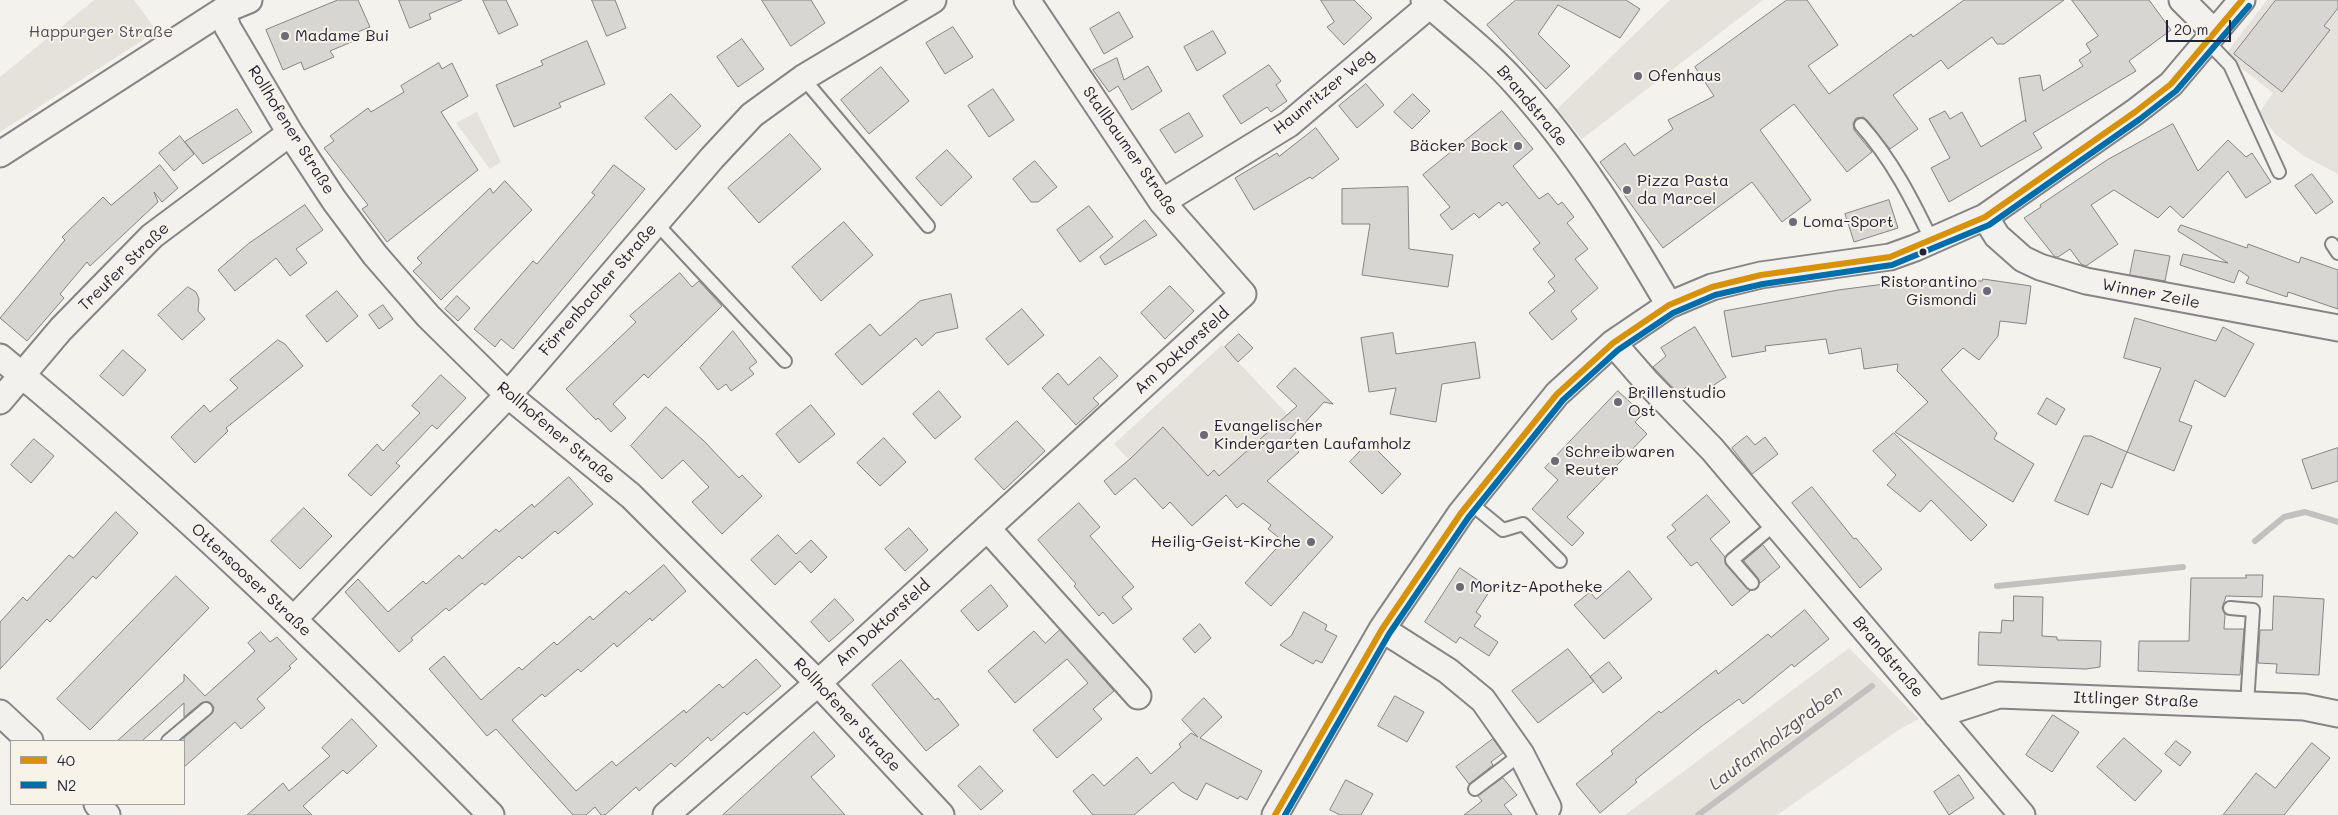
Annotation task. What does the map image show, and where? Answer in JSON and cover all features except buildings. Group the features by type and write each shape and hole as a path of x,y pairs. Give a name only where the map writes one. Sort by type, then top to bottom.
{"street":[{"path":"0,154 222,11 249,0"},
{"name":"Förrenbacher Straße","path":"294,619 508,395 712,158 752,115 803,78 933,0"},
{"name":"Stallbaumer Straße","path":"1027,0 1162,202 1243,294"},
{"path":"2182,0 2210,37"},
{"path":"1275,815 1382,629 1469,502 1557,394 1613,343 1669,305 1712,287 1761,275 1890,257 1932,241 1985,217 2172,84 2242,0"},
{"name":"Haunritzer Weg","path":"1162,202 1289,124 1427,3"},
{"name":"Brandstraße","path":"1427,3 1484,52 1550,122 1629,236 1669,305"},
{"name":"Rollhofener Straße","path":"222,11 228,28 290,133 375,256 428,316 508,395 631,496 818,683 941,815"},
{"name":"Treufer Straße","path":"0,401 61,330 152,236 290,133"},
{"name":"Winner Zeile","path":"1985,217 1997,236 2023,259 2040,267 2086,281 2338,328"},
{"name":"Am Doktorsfeld","path":"666,815 818,683 1243,294"},
{"name":"Brandstraße","path":"1613,343 1647,382 1712,449 1937,715 2013,812"},
{"name":"Ottensooser Straße","path":"0,357 169,504 294,619 491,815"},
{"path":"987,528 1138,696"},
{"path":"1382,629 1448,671 1483,700 1522,754 1547,811"},
{"name":"Ittlinger Straße","path":"1937,715 1999,695 2304,707 2338,714"},
{"path":"0,713 29,740"},
{"path":"98,805 107,815"}],"lane":[{"path":"2210,37 2230,65 2280,172"},
{"path":"803,78 928,226"},
{"path":"1861,125 1877,142 1906,186 1932,241"},
{"path":"656,223 785,361"},
{"path":"1469,502 1502,530 1523,524 1560,561"},
{"path":"1752,583 1732,560 1775,524"},
{"path":"2230,608 2254,610 2247,704"},
{"path":"169,740 206,709"},
{"path":"1475,789 1522,754"}],"shaded area":[{"path":"94,0 134,0 157,31 0,132 0,77"},
{"path":"1670,0 1763,0 1582,139 1557,109"},
{"path":"2267,0 2338,0 2338,174 2304,156 2276,135 2259,113 2273,93 2225,55"},
{"path":"477,112 501,162 490,169 456,123"},
{"name":"Evangelischer Kindergarten Laufamholz","path":"1222,345 1290,417 1244,502 1237,508 1226,495 1192,526 1114,444"},
{"path":"1849,648 1919,719 1900,729 1777,815 1625,815"}],"waterway":[{"name":"Laufamholzgraben","path":"2255,541 2284,517 2305,512 2338,522"},
{"name":"Laufamholzgraben","path":"1997,586 2183,567"},
{"name":"Laufamholzgraben","path":"1698,815 1872,686"}],"transit line":[{"name":"40","path":"1275,815 1382,629 1461,513 1557,394 1613,343 1669,305 1712,287 1761,275 1890,257 1985,217 2135,112 2171,84 2242,0"},
{"name":"N2","path":"1285,815 1389,634 1468,518 1563,400 1618,350 1673,313 1715,295 1763,284 1892,265 1989,225 2140,119 2176,91 2249,6"}],"place":[{"name":"Madame Bui","path":"285,36"},
{"name":"Ofenhaus","path":"1638,76"},
{"name":"Bäcker Bock","path":"1518,146"},
{"name":"Pizza Pasta da Marcel","path":"1627,190"},
{"name":"Loma-Sport","path":"1793,222"},
{"name":"Ristorantino Gismondi","path":"1987,291"},
{"name":"Brillenstudio Ost","path":"1618,402"},
{"name":"Evangelischer Kindergarten Laufamholz","path":"1204,435"},
{"name":"Schreibwaren Reuter","path":"1555,461"},
{"name":"Heilig-Geist-Kirche","path":"1311,542"},
{"name":"Moritz-Apotheke","path":"1460,587"}],"park label":[{"name":"Happurger Straße","path":"101,32"}]}
